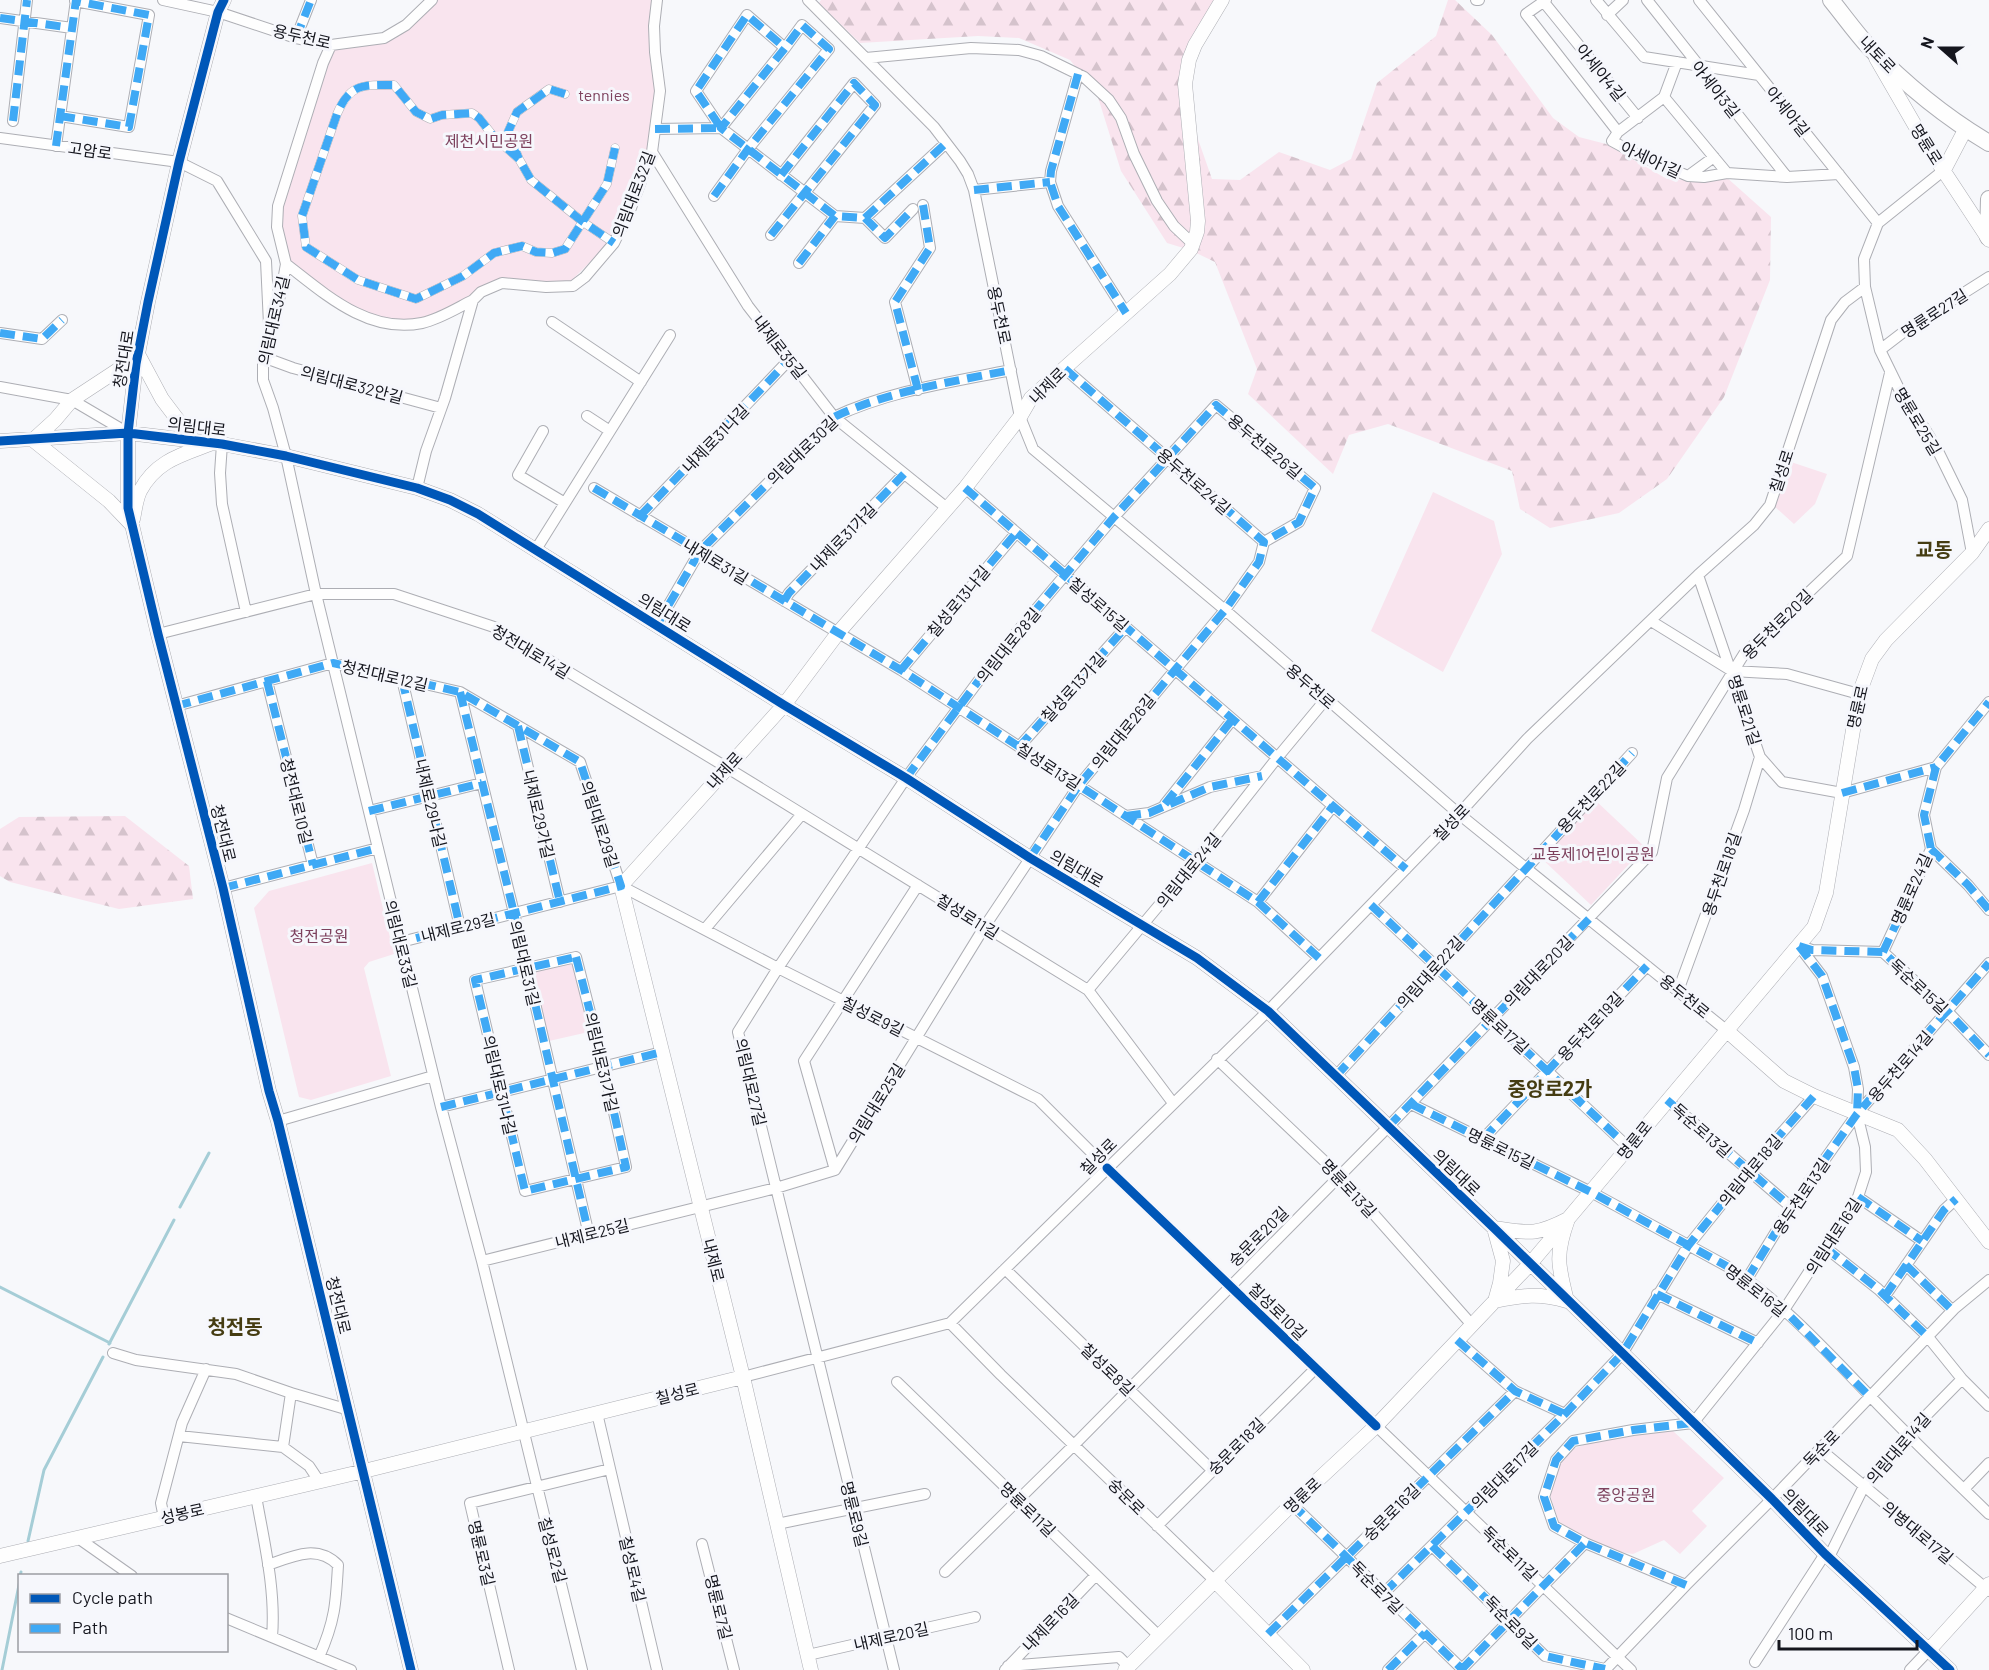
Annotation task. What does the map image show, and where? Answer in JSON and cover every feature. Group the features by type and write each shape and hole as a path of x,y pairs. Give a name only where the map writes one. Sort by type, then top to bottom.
{"main road":[{"name":"내토로","path":"1831,0 1868,46 1919,94 1989,143"},
{"path":"1988,238 1989,199"}],"street":[{"path":"13,121 27,0"},
{"path":"56,146 60,116 72,28 76,0 149,15 129,127 60,116"},
{"name":"용두천로","path":"163,0 221,6 296,38 331,45 384,38 406,25 432,0"},
{"path":"296,38 311,0"},
{"name":"의림대로32길","path":"286,264 331,299 352,312 375,321 396,325 422,323 440,317 502,283 546,287 573,286 585,277 614,243 631,208 652,152 660,92 654,26 657,0"},
{"name":"용두천로","path":"808,0 934,127 968,174 974,190 1020,417 1033,449 1225,610 1459,814 1726,1030 1784,1081 1814,1096 1898,1130 1915,1146 1989,1242"},
{"name":"내제로","path":"811,1670 701,1206 621,886 784,705 838,633 948,509 1020,417 1031,398 1170,274 1192,244 1197,232 1198,221 1185,84 1189,60 1195,45 1222,0"},
{"path":"1596,0 1641,55 1759,75"},
{"path":"1607,15 1623,0"},
{"name":"아세아3길","path":"1647,0 1787,177"},
{"name":"아세아길","path":"1699,0 1878,223"},
{"name":"아세아1길","path":"1545,1 1526,12 1528,18 1618,132 1612,141 1688,176 1714,157"},
{"name":"아세아4길","path":"1545,1 1638,118"},
{"name":"청전대로","path":"221,6 179,162 148,302 128,433 128,508 223,888 269,1091 411,1670"},
{"path":"785,48 747,15 696,91 721,128 835,216 865,218 885,238 918,207 930,248 895,302 918,390"},
{"path":"0,18 72,28"},
{"path":"714,196 748,149 829,50 802,25 721,128"},
{"name":"의림대로34길","path":"286,456 263,380 263,357 281,292 286,264 278,227 278,206 323,63 331,45"},
{"name":"명륜로","path":"1868,46 1988,238"},
{"path":"866,58 971,48 1019,50 1041,56 1078,74 1109,100 1121,118 1134,154 1156,201 1174,226 1192,244"},
{"path":"1618,132 1664,97 1677,62"},
{"path":"1078,74 1050,182 1058,206 1126,313"},
{"path":"771,234 875,105 854,83 781,175"},
{"path":"519,159 472,113 442,115 430,119 416,112 394,86 365,85 352,90 343,99 337,114 302,216 306,247 358,280 416,299 463,276 494,253 522,246 536,252 552,253 564,249 608,184 615,148"},
{"path":"565,94 549,89 517,112 508,132 531,180 583,222 614,243"},
{"path":"1664,97 1727,173"},
{"path":"655,129 721,128"},
{"path":"1865,287 1864,259 1878,223 1944,170 1966,128"},
{"name":"고암로","path":"0,138 179,162 217,181 266,261 269,333"},
{"path":"865,218 946,143"},
{"name":"내제로35길","path":"652,152 748,306 834,417 948,509"},
{"path":"1688,176 1704,177 1727,173 1787,177 1839,174"},
{"path":"974,190 1050,182"},
{"path":"798,263 835,216"},
{"name":"명륜로27길","path":"1880,350 1910,327 1989,277"},
{"name":"명륜로25길","path":"1865,287 1880,350 1890,374 1937,449 1962,500 1972,553"},
{"name":"칠성로","path":"364,1471 950,1323 1268,1011 1459,814 1527,739 1698,575 1754,525 1770,505 1831,320 1845,302 1865,287"},
{"path":"417,488 426,451 473,300"},
{"path":"0,333 42,339 62,320"},
{"path":"552,322 641,382"},
{"path":"535,551 670,335"},
{"path":"131,524 109,501 33,440 72,400 139,356 162,399 193,440"},
{"name":"의림대로32안길","path":"263,357 293,368 441,408"},
{"name":"내제로31나길","path":"640,516 789,360"},
{"name":"용두천로24길","path":"1064,368 1264,542"},
{"name":"의림대로30길","path":"657,625 700,551 834,417 856,406 1011,370"},
{"name":"용두천로20길","path":"1589,919 1652,852 1667,778 1744,654 1848,556 1890,374"},
{"path":"0,387 72,400 128,433"},
{"name":"용두천로26길","path":"1114,517 1216,405 1315,488 1299,522 1264,542"},
{"path":"587,416 610,431"},
{"path":"543,431 518,475 565,503"},
{"name":"의림대로","path":"0,441 128,433 218,443 286,456 417,488 450,500 478,514 784,705 906,777 1030,858 1197,958 1268,1011 1494,1228 1827,1555 1950,1670"},
{"path":"131,524 140,492 157,468 171,459 218,443"},
{"name":"의림대로","path":"218,443 222,504 246,612"},
{"name":"의림대로33길","path":"286,456 316,594 522,1431"},
{"name":"내제로31가길","path":"784,601 789,593 904,474"},
{"name":"내제로31길","path":"594,488 838,633"},
{"name":"칠성로15길","path":"964,488 1406,869"},
{"name":"의림대로28길","path":"906,777 999,652 1114,517"},
{"name":"명륜로","path":"1006,1668 1119,1657 1127,1668 1292,1504 1376,1426 1530,1264 1568,1220 1814,927 1826,893 1858,694 1872,659 1886,640 1972,553 1989,529"},
{"name":"칠성로13나길","path":"901,670 1016,532"},
{"path":"1225,610 1259,562 1264,542"},
{"name":"명륜로21길","path":"1698,575 1760,757 1782,782 1842,793"},
{"name":"청전대로14길","path":"158,634 316,594 394,594 494,627 726,767"},
{"name":"의림대로26길","path":"1030,858 1079,785 1225,610"},
{"path":"1651,621 1732,671 1787,674 1858,694"},
{"name":"칠성로13가길","path":"1019,747 1126,627"},
{"name":"칠성로13길","path":"838,633 958,706 1258,902 1319,958"},
{"name":"청전대로12길","path":"176,706 333,663 460,692 580,762"},
{"name":"내제로29나길","path":"402,679 460,927"},
{"name":"청전대로10길","path":"223,888 313,865 267,681"},
{"name":"의림대로31길","path":"460,692 589,1234"},
{"name":"의림대로24길","path":"1088,990 1196,861 1326,699"},
{"name":"명륜로24길","path":"1883,952 1931,849 1925,832 1924,815 1936,767 1989,702"},
{"path":"1163,807 1233,720"},
{"name":"내제로29가길","path":"518,726 560,902"},
{"name":"용두천로22길","path":"1525,868 1632,753"},
{"name":"용두천로18길","path":"1678,991 1744,810 1760,757"},
{"name":"의림대로29길","path":"580,762 621,886"},
{"name":"칠성로11길","path":"726,767 1088,990 1173,1103"},
{"path":"1842,793 1936,767"},
{"path":"1126,816 1149,813 1210,787 1262,776"},
{"name":"의림대로27길","path":"817,1358 738,1032 778,968 906,777"},
{"path":"369,811 482,783"},
{"path":"1258,902 1333,806"},
{"path":"705,929 802,814"},
{"path":"313,865 378,848"},
{"path":"1931,849 1968,885 1989,910"},
{"name":"의림대로25길","path":"835,1170 985,926 1030,858"},
{"name":"의림대로22길","path":"1336,1076 1525,868"},
{"path":"701,1206 776,1188 835,1170 804,1061 918,885"},
{"name":"내제로29길","path":"401,942 621,886"},
{"name":"칠성로9길","path":"621,886 1038,1099 1107,1168"},
{"name":"명륜로17길","path":"1371,905 1628,1147"},
{"name":"의림대로20길","path":"1388,1127 1589,919"},
{"name":"독순로15길","path":"1799,945 1812,950 1883,952 1947,1011 1989,1055"},
{"name":"의림대로16길","path":"1693,1423 1784,1310 1858,1197 1866,1172 1865,1147 1857,1114 1858,1089 1854,1066 1822,976 1799,945"},
{"name":"의림대로31가길","path":"526,967 576,957 604,1067 626,1167 575,1179"},
{"name":"용두천로14길","path":"1857,1114 1989,963"},
{"name":"용두천로19길","path":"1483,1139 1647,966"},
{"name":"의림대로31나길","path":"526,967 475,980 525,1191 575,1179"},
{"path":"441,1107 662,1052"},
{"name":"명륜로13길","path":"1217,1059 1340,1176 1472,1325"},
{"path":"278,1121 433,1076"},
{"name":"의림대로18길","path":"1657,1294 1688,1246 1749,1170 1814,1096"},
{"name":"독순로13길","path":"1667,1100 1791,1207"},
{"name":"명륜로15길","path":"1411,1104 1591,1192"},
{"name":"용두천로13길","path":"1747,1279 1791,1207 1857,1114"},
{"name":"숭문로20길","path":"945,1572 1075,1444 1388,1127"},
{"name":"칠성로10길","path":"1107,1168 1376,1426"},
{"name":"명륜로16길","path":"1591,1192 1747,1279 1784,1310 1989,1514"},
{"path":"1858,1197 1922,1241"},
{"path":"1885,1296 1944,1210 1956,1200"},
{"name":"내제로25길","path":"482,1261 701,1206"},
{"path":"1568,1220 1544,1231 1525,1233 1494,1228 1503,1262 1495,1301 1520,1295 1545,1295 1568,1301"},
{"path":"1568,1220 1559,1244 1559,1271 1568,1301"},
{"path":"1826,1248 1885,1296 1928,1337 1962,1379 1989,1406"},
{"path":"1906,1265 1953,1310"},
{"name":"칠성로8길","path":"1005,1269 1212,1470"},
{"name":"독순로","path":"1605,1670 1953,1310 1989,1280"},
{"path":"1657,1294 1758,1343"},
{"name":"의림대로17길","path":"1384,1593 1565,1414 1622,1354 1657,1294"},
{"name":"숭문로","path":"950,1323 1304,1670"},
{"path":"1457,1340 1515,1391 1565,1414"},
{"path":"113,1353 136,1360 236,1374 349,1410"},
{"name":"명륜로9길","path":"817,1358 894,1670"},
{"name":"숭문로18길","path":"1157,1526 1316,1368"},
{"path":"164,1518 161,1503 182,1423 206,1370"},
{"name":"의림대로14길","path":"1755,1662 1827,1555 1864,1486 1908,1434 1962,1379"},
{"name":"명륜로11길","path":"897,1382 1159,1636"},
{"name":"숭문로16길","path":"1268,1634 1515,1391"},
{"path":"283,1447 291,1393"},
{"name":"칠성로4길","path":"597,1413 657,1670"},
{"path":"1686,1585 1585,1543 1554,1526 1544,1497 1557,1460 1574,1442 1633,1430 1693,1423"},
{"name":"독순로11길","path":"1376,1426 1631,1670"},
{"name":"칠성로2길","path":"522,1431 582,1670"},
{"path":"179,1436 283,1447 309,1466 319,1481"},
{"name":"의병대로17길","path":"1820,1449 1988,1588"},
{"path":"1964,1489 1989,1463"},
{"path":"536,1487 610,1469"},
{"name":"성봉로","path":"0,1556 364,1471"},
{"name":"명륜로3길","path":"509,1670 470,1503 536,1487"},
{"path":"777,1524 925,1494"},
{"path":"256,1496 272,1586 274,1619 272,1637"},
{"name":"독순로7길","path":"1292,1504 1462,1670"},
{"path":"78,1538 131,1574"},
{"path":"1462,1670 1585,1543"},
{"name":"명륜로7길","path":"702,1544 734,1670"},
{"name":"독순로9길","path":"1432,1546 1545,1656 1605,1670"},
{"path":"268,1565 313,1552 330,1556 338,1565 335,1612 329,1634 319,1656"},
{"name":"내제로16길","path":"1006,1668 1096,1575"},
{"path":"1910,1670 1988,1588"},
{"name":"내제로20길","path":"808,1655 975,1617"},
{"path":"228,1619 351,1670"},
{"path":"1388,1670 1425,1633"}],"green space":[{"name":"제천시민공원","path":"438,0 656,0 660,91 652,152 611,241 570,282 499,280 441,313 423,319 397,320 377,316 354,307 288,261 281,228 282,206 333,49 369,44"},
{"path":"821,0 1222,0 1195,45 1186,105 1212,179 1240,180 1279,152 1330,170 1351,159 1377,83 1436,36 1448,0 1455,0 1492,35 1553,118 1579,137 1606,144 1667,179 1689,180 1725,176 1771,217 1770,280 1724,397 1667,479 1619,513 1550,528 1520,509 1512,471 1388,424 1349,435 1333,474 1248,394 1257,369 1215,262 1190,250 1167,243 1121,171 1097,94 1070,60 1019,38 978,36 860,43 819,3"},
{"path":"1788,461 1827,474 1815,504 1794,524 1774,506"},
{"path":"1433,492 1494,521 1502,554 1443,672 1371,631"},
{"name":"교동제1어린이공원","path":"1595,800 1645,847 1591,905 1541,858"},
{"path":"125,816 189,866 193,899 119,909 10,882 0,876 0,829 19,817"},
{"name":"청전공원","path":"372,863 394,954 369,962 364,968 391,1076 311,1100 299,1097 254,908 269,891"},
{"path":"577,962 593,1031 549,1041 533,972"},
{"name":"중앙공원","path":"1673,1431 1724,1478 1692,1511 1707,1526 1680,1554 1664,1540 1633,1554 1608,1550 1559,1522 1549,1492 1560,1463 1573,1449 1599,1439"}],"waterway":[{"path":"180,1207 209,1153"},
{"path":"109,1344 174,1220"},
{"path":"0,1287 110,1343"},
{"path":"28,1541 44,1470 103,1357"},
{"path":"2,1670 18,1590"}],"marked path":[{"path":"13,121 27,0"},
{"path":"56,146 76,0"},
{"path":"296,38 311,0"},
{"path":"60,116 129,127 149,15 75,1"},
{"path":"655,129 721,128 696,91 747,15 785,48 721,128 835,216 865,218 946,143"},
{"path":"0,18 72,28"},
{"path":"714,196 748,149 829,49 802,25 785,48"},
{"path":"1078,74 1050,182 1058,206 1126,313"},
{"path":"771,235 875,105 854,83 781,175"},
{"path":"519,159 472,113 442,115 430,119 416,112 394,85 359,88 347,96 337,114 302,216 306,247 358,280 416,299 463,276 494,253 522,246 536,252 552,253 565,249 607,184 615,148"},
{"path":"565,94 549,89 517,112 508,132 531,180 583,222 614,243"},
{"path":"974,190 1050,182"},
{"path":"918,390 895,302 930,248 923,205"},
{"path":"865,218 885,238 913,209"},
{"path":"799,263 835,216"},
{"path":"0,333 42,339 62,320"},
{"path":"640,516 789,360"},
{"path":"1030,858 1079,785 1225,610 1259,562 1264,542 1064,368"},
{"path":"657,625 700,551 834,417 898,394 1011,370"},
{"path":"906,778 1000,652 1114,517 1216,405 1315,488 1299,522 1264,542"},
{"path":"784,601 789,593 904,474"},
{"path":"594,488 901,670 1258,902 1319,958"},
{"path":"965,488 1406,869"},
{"path":"901,670 1016,533"},
{"path":"1019,747 1126,627"},
{"path":"176,706 333,663 460,692 580,762 621,886 401,942"},
{"path":"402,679 460,927"},
{"path":"267,681 313,865"},
{"path":"460,692 589,1235"},
{"path":"1883,952 1931,849 1924,815 1936,767 1989,702"},
{"path":"1165,804 1232,720"},
{"path":"518,726 560,902"},
{"path":"1336,1076 1632,753"},
{"path":"1842,793 1936,767"},
{"path":"1126,816 1149,813 1210,787 1262,776"},
{"path":"369,811 482,783"},
{"path":"1258,902 1333,806"},
{"path":"223,888 378,848"},
{"path":"1931,849 1968,885 1989,910"},
{"path":"1371,905 1628,1147"},
{"path":"1388,1127 1589,919"},
{"path":"1799,946 1812,950 1883,952 1947,1011 1989,1055"},
{"path":"1799,946 1822,976 1854,1067 1858,1089 1857,1114"},
{"path":"576,957 626,1167 525,1191 475,980 576,957"},
{"path":"1747,1279 1791,1207 1857,1114 1989,963"},
{"path":"1483,1139 1647,966"},
{"path":"441,1107 662,1052"},
{"path":"1384,1593 1565,1414 1622,1354 1688,1246 1749,1170 1814,1096"},
{"path":"1667,1100 1791,1207"},
{"path":"1411,1104 1591,1192 1732,1269 1784,1310 1870,1397"},
{"path":"1858,1197 1922,1241"},
{"path":"1885,1296 1944,1210 1956,1199"},
{"path":"1826,1248 1878,1289 1928,1337"},
{"path":"1906,1265 1952,1310"},
{"path":"1657,1294 1758,1343"},
{"path":"1457,1340 1515,1391 1565,1414"},
{"path":"1268,1634 1515,1391"},
{"path":"1686,1585 1585,1543 1554,1526 1544,1497 1556,1460 1573,1441 1633,1430 1693,1423"},
{"path":"1292,1504 1463,1670"},
{"path":"1461,1670 1585,1543"},
{"path":"1432,1546 1545,1656 1605,1669"},
{"path":"1388,1670 1425,1633"}],"cycle path":[{"path":"224,0 218,12 179,162 136,364 128,433 128,508 223,888 269,1091 411,1670"},
{"path":"0,441 128,433 222,444 286,456 417,488 450,500 478,514 784,705 906,778 1030,858 1197,958 1268,1011 1772,1499 1825,1554 1950,1670"},
{"path":"1107,1168 1376,1426"}],"district":[{"name":"교동","path":"1934,549"},
{"name":"중앙로2가","path":"1550,1088"},
{"name":"청전동","path":"235,1326"}],"park label":[{"name":"tennies","path":"604,94"}]}
